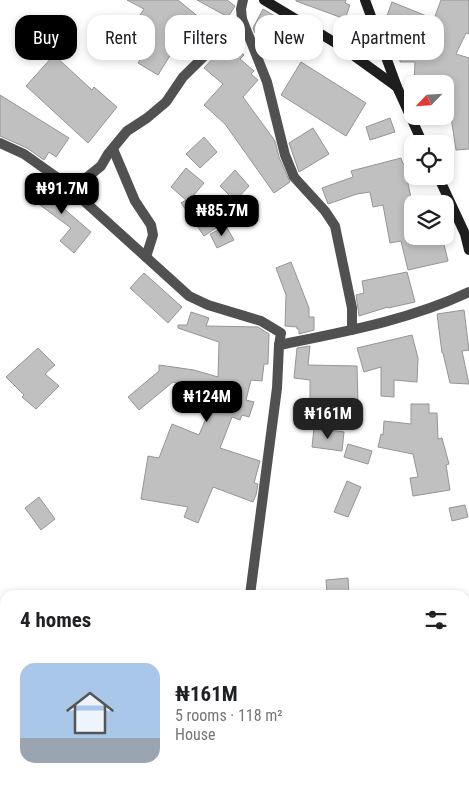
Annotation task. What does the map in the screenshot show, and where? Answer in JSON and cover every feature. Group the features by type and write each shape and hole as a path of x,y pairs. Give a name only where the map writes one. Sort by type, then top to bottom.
{"street":[{"path":"242,15 243,0"},
{"path":"264,0 339,45 397,87"},
{"path":"365,0 397,87 419,135"},
{"path":"245,27 267,82 285,155 294,177 326,211 335,226 352,308 352,330"},
{"path":"70,187 85,179 101,166 127,132 166,102 183,77 200,60"},
{"path":"0,144 24,154 70,187 189,296 208,305 261,320 281,333 278,346 277,388 251,590"},
{"path":"113,149 135,201 151,225 153,235 146,257"},
{"path":"442,185 465,234 469,250"},
{"path":"278,346 352,330 443,304 469,292"}],"building":[{"path":"127,0 178,0 196,15 165,15 165,60 167,60 158,75 138,63 140,60 155,60 155,15 140,15 144,9"},
{"path":"197,0 227,0 235,6 229,15 224,15"},
{"path":"346,0 345,3 350,5 346,15 334,15 296,1"},
{"path":"441,0 469,0 469,34 466,33 456,54 469,58 469,149 456,150 452,125 454,125 454,75 414,75 415,62 400,62 400,60 444,60 444,15 435,15"},
{"path":"392,2 424,15 387,15"},
{"path":"263,9 273,15 260,15"},
{"path":"49,60 59,60 92,90 94,87 117,107 88,143 26,86"},
{"path":"211,60 241,60 254,71 251,74 258,80 243,97 275,141 279,157 290,182 274,193 225,124 204,105 223,84 204,68"},
{"path":"301,62 366,103 346,136 281,95"},
{"path":"0,95 69,138 56,157 49,152 44,160 27,148 0,136"},
{"path":"390,118 395,132 370,140 366,127"},
{"path":"313,128 329,154 299,172 289,143"},
{"path":"204,137 217,152 200,168 186,154"},
{"path":"401,158 404,164 404,185 408,185 410,195 404,195 404,245 444,245 448,261 408,270 401,241 390,243 383,205 373,207 370,192 357,194 328,204 322,188 353,177 351,171"},
{"path":"186,168 204,183 193,196 216,228 204,236 181,203 186,200 171,187"},
{"path":"235,170 249,186 235,201 220,186"},
{"path":"47,180 69,197 62,207 91,232 74,253 60,241 71,228 32,199"},
{"path":"226,226 234,240 217,248 210,234"},
{"path":"291,262 309,308 309,317 314,317 314,330 299,334 297,327 285,326 286,295 276,268"},
{"path":"407,272 415,302 388,307 359,316 356,295 364,293 362,281"},
{"path":"144,273 182,307 168,323 130,288"},
{"path":"464,310 469,350 462,351 469,384 450,383 442,353 437,314"},
{"path":"191,312 209,318 206,326 258,327 269,334 268,364 264,364 262,381 251,380 246,400 254,402 249,417 242,415 240,420 232,417 220,448 260,461 254,483 258,484 256,495 253,502 213,487 198,523 184,517 188,507 141,499 148,456 159,458 172,424 199,435 209,411 207,410 212,393 173,382 139,410 128,397 159,371 159,365 194,370 218,377 219,342 178,328 178,325 187,325"},
{"path":"412,335 418,358 417,382 394,380 394,397 381,396 381,367 364,372 357,348"},
{"path":"310,346 308,365 357,366 358,403 310,403 310,380 294,378 297,348"},
{"path":"38,348 55,365 45,374 59,386 36,409 22,397 24,395 6,377"},
{"path":"411,404 429,404 429,413 437,413 438,439 442,438 449,464 446,465 450,490 413,496 410,478 418,477 413,454 378,447 381,434 383,435 384,421 411,424"},
{"path":"314,428 344,432 342,451 312,447"},
{"path":"348,444 372,451 368,464 344,457"},
{"path":"347,481 361,487 348,517 334,512"},
{"path":"39,497 55,519 41,530 25,508"},
{"path":"465,505 468,517 452,521 449,508"},
{"path":"348,578 349,590 327,590 326,580"}]}
